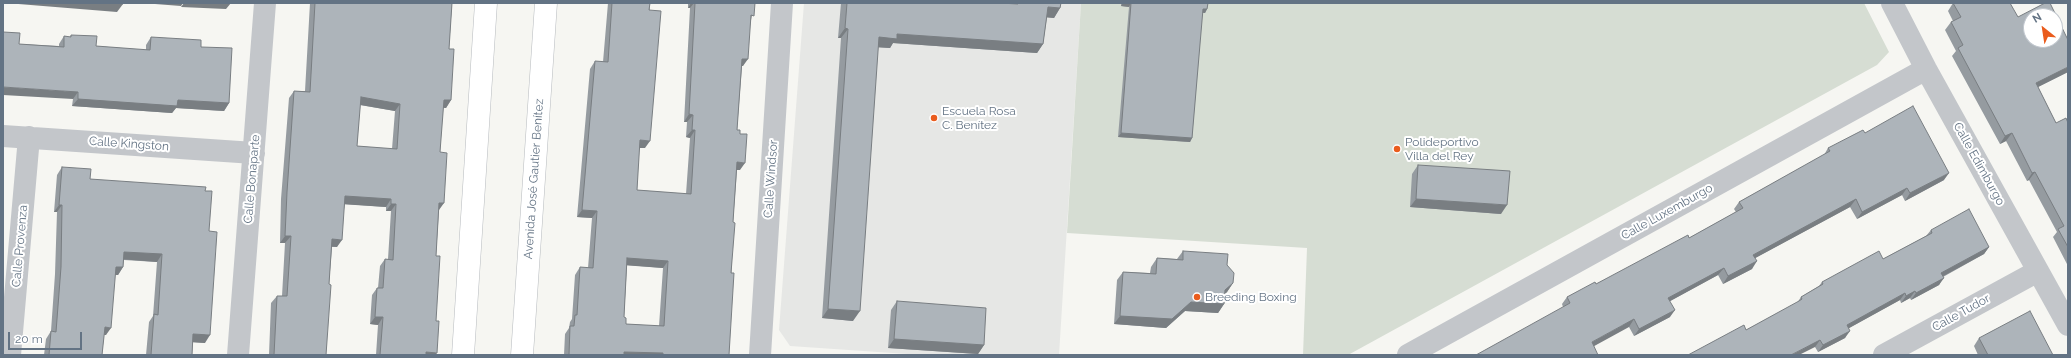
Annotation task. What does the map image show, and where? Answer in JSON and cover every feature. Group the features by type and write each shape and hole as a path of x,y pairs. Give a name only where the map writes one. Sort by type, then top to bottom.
{"main road":[{"path":"462,355 486,3"},
{"name":"Avenida José Gautier Benítez","path":"522,355 546,3"}],"street":[{"name":"Calle Bonaparte","path":"238,355 266,3"},
{"name":"Calle Windsor","path":"760,355 782,3"},
{"name":"Calle Edimburgo","path":"1892,3 1926,69 2068,325"},
{"name":"Calle Luxemburgo","path":"1408,355 1926,69"},
{"name":"Calle Kingston","path":"3,136 254,152"},
{"name":"Calle Provenza","path":"10,355 29,138"},
{"name":"Calle Tudor","path":"1884,355 2038,271"}],"shaded area":[{"name":"Escuela Rosa C. Benítez","path":"804,3 1081,3 1059,355 922,355 790,346 779,330"},
{"name":"Polideportivo Villa del Rey","path":"1081,3 1864,3 1889,52 1877,65 1348,355 1303,355 1307,248 1067,233"}],"building":[{"path":"315,3 452,3 449,49 454,49 451,100 444,100 440,152 447,153 444,203 439,203 436,256 440,256 436,321 439,321 437,353 426,352 426,355 380,355 383,317 375,317 377,288 383,288 385,259 393,260 396,204 391,204 391,199 345,196 342,240 332,239 329,284 331,285 326,355 274,355 277,296 287,296 291,236 285,236 294,91 310,92","holes":["361,97 400,104 397,149 357,146"]},
{"path":"612,3 650,3 649,10 661,11 650,141 640,140 637,190 691,194 695,130 692,130 693,115 689,114 695,3 755,3 754,16 751,15 748,59 742,59 737,130 740,130 740,134 747,134 745,163 737,162 733,222 735,223 731,273 734,273 729,355 663,355 663,353 624,352 624,355 569,355 570,326 574,326 575,315 577,315 580,267 593,268 597,211 582,210 595,61 608,62","holes":["627,258 668,261 664,326 626,324 626,318 624,317"]},
{"path":"847,3 1061,3 1060,8 1048,7 1043,44 897,34 897,39 879,37 860,311 828,309 848,29 845,28"},
{"path":"1131,3 1208,3 1207,9 1203,9 1192,138 1121,133"},
{"path":"1953,3 2010,3 2018,17 2023,14 2023,48 2063,48 2063,30 2068,40 2068,67 2036,83 2056,123 2066,118 2068,123 2068,247 2058,229 2064,226 2035,172 2032,173 2012,133 2005,136 1958,48 1963,45 1951,22 1961,17"},
{"path":"2045,3 2050,3 2052,8 2035,8"},
{"path":"3,32 20,33 19,44 64,47 64,36 71,37 71,35 97,36 96,46 150,50 151,37 201,40 201,47 232,48 229,103 178,100 177,106 78,99 78,92 3,87"},
{"path":"1913,106 1949,173 1910,193 1907,188 1862,212 1856,199 1753,255 1757,261 1728,276 1724,268 1668,298 1675,310 1639,329 1634,319 1592,342 1598,355 1476,355 1570,303 1567,297 1595,282 1596,284 1688,235 1689,238 1743,208 1739,202 1830,151 1828,148 1863,130 1865,133"},
{"path":"1418,165 1510,171 1507,205 1416,199"},
{"path":"62,167 91,169 90,179 206,187 205,191 212,191 209,231 217,232 210,335 193,334 192,355 151,355 154,314 158,315 162,254 124,252 123,267 116,267 111,328 105,327 102,355 49,355 51,331 56,332 61,267 62,205 59,205"},
{"path":"1969,209 1989,247 1941,273 1944,278 1916,293 1915,291 1906,296 1905,293 1847,325 1850,331 1823,345 1820,340 1791,355 1688,355 1744,325 1746,330 1799,301 1802,299 1801,297 1823,284 1822,282 1879,251 1883,259 1932,233 1931,230"},
{"path":"1183,251 1228,254 1227,265 1234,273 1233,283 1225,290 1224,304 1191,302 1172,319 1120,316 1123,272 1156,274 1157,258 1183,260"},
{"path":"897,301 986,308 984,345 894,339"},
{"path":"2030,311 2053,355 1988,355 1979,338"}],"place":[{"name":"Escuela Rosa C. Benítez","path":"934,118"},
{"name":"Polideportivo Villa del Rey","path":"1397,149"},
{"name":"Breeding Boxing","path":"1197,297"}]}
